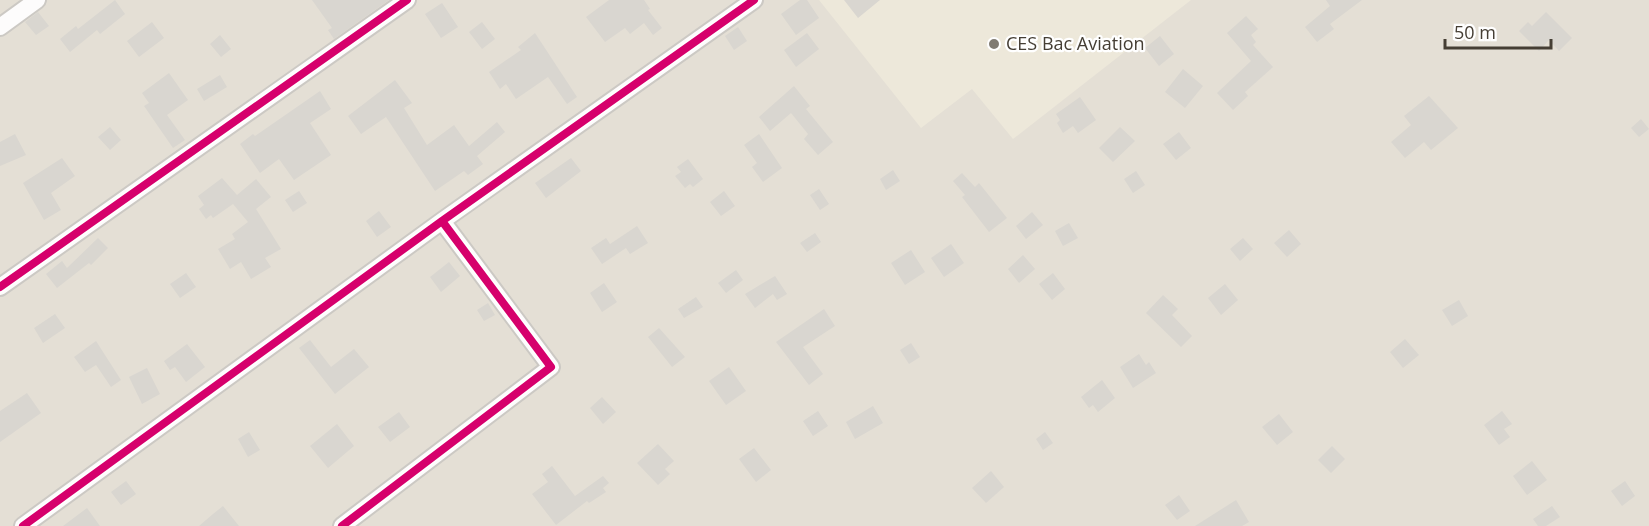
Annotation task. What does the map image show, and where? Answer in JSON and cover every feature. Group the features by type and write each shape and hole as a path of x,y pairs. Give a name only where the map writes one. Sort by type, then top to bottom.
{"street":[{"path":"0,27 37,0"},
{"path":"0,287 407,0"},
{"path":"23,526 442,221 754,0"},
{"path":"342,526 551,367 442,221"}],"shaded area":[{"path":"0,0 1649,0 1649,526 0,526"},
{"name":"CES Bac Aviation","path":"819,0 1191,0 1013,139 972,89 921,128"}],"building":[{"path":"115,0 125,14 100,34 97,30 70,52 60,39 76,26 78,29"},
{"path":"312,0 389,0 334,39 328,30 332,28"},
{"path":"609,0 644,0 650,9 648,10 662,28 653,35 644,23 630,34 625,28 605,42 586,17"},
{"path":"800,0 807,0 819,18 796,35 781,14"},
{"path":"844,0 880,0 858,18"},
{"path":"1326,0 1362,0 1330,24 1334,29 1317,42 1305,27 1330,6"},
{"path":"442,3 458,27 441,38 425,14"},
{"path":"38,12 49,26 36,35 25,22"},
{"path":"1546,12 1572,38 1559,51 1549,40 1539,51 1519,31 1528,22 1532,26"},
{"path":"1246,16 1258,29 1251,35 1256,42 1253,45 1273,67 1245,92 1248,96 1233,110 1217,93 1251,61 1227,33"},
{"path":"152,22 164,38 139,57 127,41"},
{"path":"482,22 495,39 482,49 469,32"},
{"path":"738,27 747,41 734,50 725,36"},
{"path":"535,33 577,97 567,104 548,77 516,99 506,84 500,89 489,72 521,50 518,47"},
{"path":"807,33 819,49 796,67 784,50"},
{"path":"220,35 231,49 221,57 210,44"},
{"path":"1160,36 1174,54 1159,66 1145,48"},
{"path":"1183,69 1203,86 1185,108 1165,92"},
{"path":"169,73 188,100 167,115 185,140 173,148 144,106 149,103 142,93"},
{"path":"220,75 227,87 204,101 197,89"},
{"path":"395,80 412,103 404,108 427,145 454,125 469,146 497,122 505,132 477,156 483,164 468,175 464,171 435,191 386,117 361,134 348,116"},
{"path":"794,86 810,106 806,109 833,142 818,155 804,139 808,134 791,113 770,131 759,117"},
{"path":"320,91 331,109 310,123 331,155 294,180 279,159 260,173 240,144"},
{"path":"1429,96 1458,128 1431,150 1424,142 1405,158 1391,142 1411,125 1404,116"},
{"path":"1080,97 1096,120 1078,133 1073,126 1063,133 1057,123 1060,120 1056,114"},
{"path":"1641,119 1649,129 1639,137 1631,128"},
{"path":"110,127 121,140 110,150 98,137"},
{"path":"1120,127 1135,141 1113,162 1099,148"},
{"path":"1179,132 1191,148 1176,160 1163,144"},
{"path":"15,134 26,155 0,166 0,142"},
{"path":"759,134 782,168 763,182 752,167 757,163 744,145"},
{"path":"62,158 75,176 51,193 61,210 44,220 23,183"},
{"path":"571,158 581,171 546,198 535,183"},
{"path":"688,159 703,179 693,187 690,184 685,188 675,176 681,172 677,167"},
{"path":"893,170 900,181 886,190 880,179"},
{"path":"1136,171 1145,185 1133,193 1124,179"},
{"path":"962,173 975,187 979,183 1007,218 989,232 962,197 965,195 953,181"},
{"path":"222,178 237,195 256,179 271,197 256,209 281,249 265,258 271,267 251,279 241,262 230,269 218,249 235,239 232,234 248,222 233,204 213,218 211,215 206,219 199,209 204,205 198,196"},
{"path":"819,189 829,204 820,210 810,195"},
{"path":"299,191 307,203 293,212 285,200"},
{"path":"724,191 735,206 721,216 710,202"},
{"path":"379,211 391,227 377,237 366,221"},
{"path":"1032,212 1043,225 1026,239 1016,226"},
{"path":"1069,223 1078,238 1063,246 1055,231"},
{"path":"637,226 648,243 630,254 626,248 602,264 591,248 606,238 610,244"},
{"path":"1289,230 1301,244 1287,257 1274,243"},
{"path":"815,233 821,242 807,252 800,243"},
{"path":"98,238 108,248 91,265 89,263 57,288 46,274 62,261 67,268"},
{"path":"1243,238 1253,249 1240,261 1230,249"},
{"path":"951,244 964,263 944,277 931,258"},
{"path":"911,250 925,272 905,285 891,263"},
{"path":"1023,255 1035,269 1019,283 1008,269"},
{"path":"449,262 460,276 441,292 430,277"},
{"path":"736,270 743,280 726,293 718,283"},
{"path":"186,273 196,287 180,298 170,284"},
{"path":"1053,273 1065,289 1052,300 1039,284"},
{"path":"775,276 787,294 777,300 773,294 755,308 745,294"},
{"path":"604,283 617,302 602,312 590,293"},
{"path":"1225,284 1238,300 1221,315 1208,298"},
{"path":"1163,295 1178,309 1172,315 1192,336 1181,347 1146,313"},
{"path":"696,297 703,307 684,318 678,309"},
{"path":"1459,300 1468,316 1452,326 1442,310"},
{"path":"488,303 495,315 484,321 477,310"},
{"path":"824,309 835,326 803,347 823,374 809,385 776,342"},
{"path":"55,314 65,328 43,343 34,328"},
{"path":"659,328 685,357 672,367 648,337"},
{"path":"1405,339 1419,355 1403,368 1390,352"},
{"path":"310,340 331,367 354,349 369,367 335,394 299,348"},
{"path":"96,341 121,380 111,387 96,365 85,372 74,357"},
{"path":"911,343 920,357 909,364 900,350"},
{"path":"187,344 205,367 186,382 175,367 170,370 164,361"},
{"path":"1139,354 1146,365 1149,362 1156,373 1133,388 1120,367"},
{"path":"729,367 746,391 726,405 709,381"},
{"path":"147,368 160,394 142,404 129,377"},
{"path":"1102,380 1115,398 1098,412 1093,405 1089,408 1081,397"},
{"path":"27,393 41,413 0,442 0,411"},
{"path":"602,397 616,412 603,424 590,408"},
{"path":"873,406 883,423 855,439 846,422"},
{"path":"818,411 828,426 813,436 803,421"},
{"path":"1502,411 1512,424 1504,429 1510,437 1499,445 1484,425"},
{"path":"399,412 410,427 390,442 378,427"},
{"path":"1279,414 1293,432 1277,445 1262,427"},
{"path":"337,424 354,446 328,468 310,446"},
{"path":"249,432 260,450 248,457 238,439"},
{"path":"1045,432 1053,443 1043,450 1036,439"},
{"path":"658,444 674,461 665,469 670,474 658,485 637,463"},
{"path":"1332,446 1345,459 1331,473 1318,460"},
{"path":"754,448 771,470 756,482 739,459"},
{"path":"1532,461 1547,480 1527,495 1513,476"},
{"path":"552,466 575,496 603,476 609,483 603,488 606,492 589,503 587,501 556,525 532,494 548,482 542,474"},
{"path":"991,471 1004,487 986,503 972,488"},
{"path":"126,481 136,494 121,505 111,492"},
{"path":"1625,481 1635,496 1622,506 1611,491"},
{"path":"1179,495 1190,511 1177,520 1165,505"},
{"path":"1236,500 1249,522 1242,526 1195,526"},
{"path":"223,506 239,526 199,526 213,514"},
{"path":"1552,506 1560,517 1546,526 1538,526 1533,519"},
{"path":"87,508 100,526 63,526"}],"cycle path":[{"path":"0,287 407,0"},
{"path":"23,526 442,221 754,0"},
{"path":"342,526 551,367 442,221"}],"place":[{"name":"CES Bac Aviation","path":"994,44"}]}
